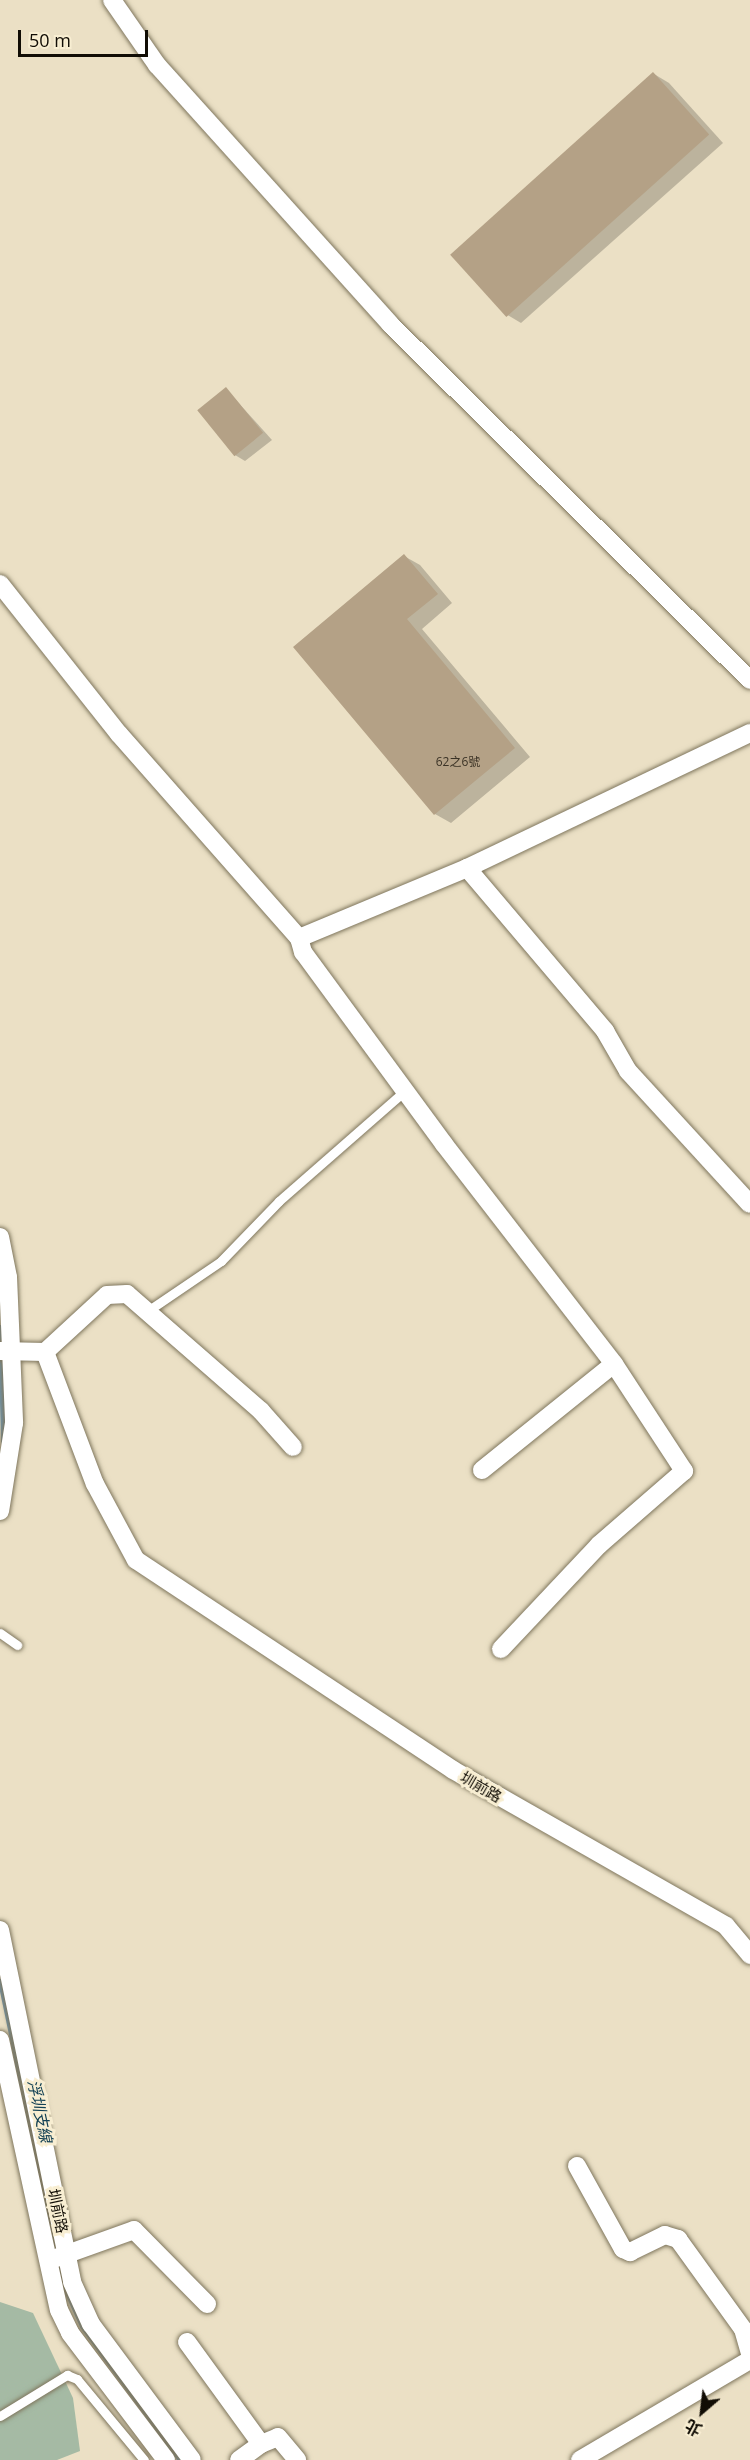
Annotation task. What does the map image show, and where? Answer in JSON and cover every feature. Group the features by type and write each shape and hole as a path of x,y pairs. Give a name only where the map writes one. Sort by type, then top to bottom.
{"street":[{"path":"112,0 157,65 390,324 750,680"},
{"path":"0,584 118,734 299,938 303,952 614,1365 684,1471 599,1545 501,1649"},
{"path":"299,938 467,868 750,733"},
{"path":"467,868 605,1031 628,1071 750,1204"},
{"path":"0,1237 13,1442 0,1512"},
{"path":"7,1352 45,1352 107,1295 127,1294 149,1310 293,1447"},
{"name":"圳前路","path":"45,1352 95,1484 136,1560 186,1589 213,1613 453,1770 726,1926 750,1954"},
{"path":"482,1470 614,1365"},
{"name":"圳前路","path":"0,1930 67,2254 91,2324 192,2460"},
{"name":"圳前路","path":"0,2040 46,2261 70,2333 166,2460"},
{"path":"577,2166 623,2248 630,2252 665,2235 678,2239 743,2330 750,2354"},
{"path":"46,2261 134,2230 207,2304"},
{"path":"187,2342 261,2444"},
{"path":"580,2460 750,2360"},
{"path":"239,2460 261,2444 278,2437 297,2460"}],"lane":[{"path":"149,1310 220,1261 279,1200 406,1090"},
{"path":"0,1633 16,1645"},
{"path":"0,2416 67,2375 77,2379 144,2460"}],"green space":[{"path":"0,2302 33,2313 73,2398 80,2451 57,2460 0,2460"}],"building":[{"path":"653,72 709,134 506,317 450,255"},
{"path":"226,387 263,433 234,456 197,410"},
{"path":"404,554 438,594 407,619 515,748 434,815 293,647"}],"waterway":[{"name":"浮圳支線","path":"0,1327 1,1341"},
{"name":"浮圳支線","path":"1,1361 3,1441"},
{"name":"浮圳支線","path":"0,1981 55,2247"},
{"name":"浮圳支線","path":"61,2279 82,2326 180,2460"}]}
